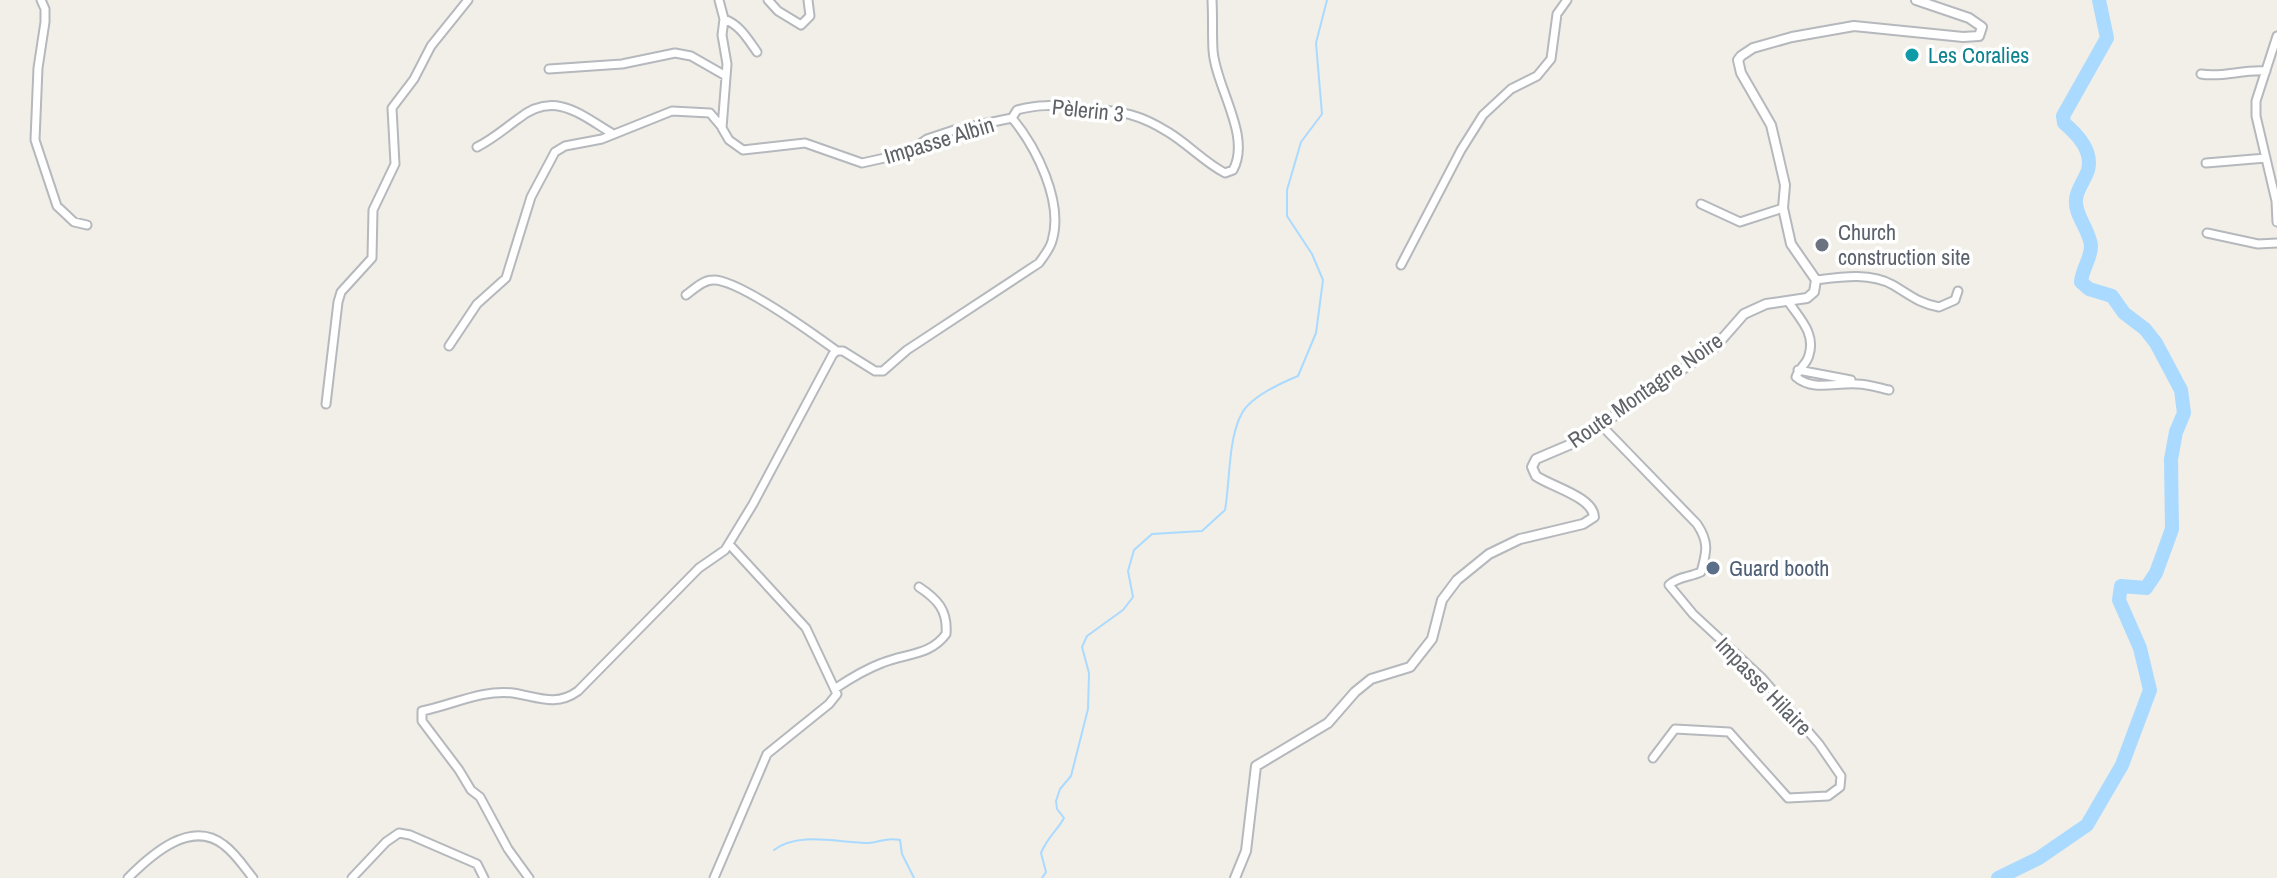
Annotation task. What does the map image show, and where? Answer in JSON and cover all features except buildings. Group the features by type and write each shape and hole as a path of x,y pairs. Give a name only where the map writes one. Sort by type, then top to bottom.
{"street":[{"path":"41,0 45,22 38,68 35,140 57,206 74,222 87,225"},
{"path":"326,404 338,302 341,292 372,258 373,210 395,164 392,108 414,79 431,46 468,0"},
{"path":"719,0 724,19 722,35 727,64 722,128"},
{"path":"768,0 778,11 801,25 810,16 808,0"},
{"name":"Pèlerin 3","path":"837,351 843,351 875,371 883,371 907,350 1039,263 1052,242 1054,217 1049,184 1027,136 1012,118 1017,110 1051,104 1114,109 1141,117 1169,132 1215,168 1225,173 1233,170 1239,160 1236,130 1213,50 1212,0"},
{"path":"1401,265 1461,150 1483,115 1511,89 1537,76 1551,59 1557,14 1567,0"},
{"path":"1916,0 1969,18 1982,27 1979,36 1854,26 1792,37 1753,48 1738,60 1741,73 1771,125 1785,185 1783,208 1791,244 1816,280 1867,277 1892,284 1906,296 1939,307 1955,300 1958,291"},
{"path":"724,19 743,31 757,52"},
{"path":"2277,36 2256,101 2256,116 2276,201 2277,222"},
{"path":"549,69 622,64 675,53 691,56 726,76"},
{"path":"2201,74 2266,71"},
{"path":"477,147 530,110 546,104 573,111 613,134"},
{"path":"449,346 477,304 506,278 531,197 555,152 565,146 602,139 672,111 710,113 722,128"},
{"name":"Impasse Albin","path":"722,128 729,140 743,150 805,143 862,163 907,153 927,139 954,130 1012,118"},
{"path":"2206,163 2266,158"},
{"path":"1701,204 1740,222 1783,208"},
{"path":"2207,233 2258,244 2277,243"},
{"path":"525,877 480,797 471,790 422,721 422,711 453,705 487,693 513,693 546,701 566,700 578,691 699,568 725,550 837,351 801,324 731,284 711,280 686,295"},
{"name":"Route Montagne Noire","path":"1235,878 1246,851 1256,766 1328,723 1371,679 1410,667 1432,639 1442,600 1457,580 1489,554 1520,539 1590,522 1594,517 1594,510 1588,502 1548,485 1536,476 1532,467 1536,459 1576,442 1715,347 1744,314 1766,304 1807,298 1814,292 1816,280"},
{"path":"1788,301 1807,328 1812,343 1808,359 1796,377 1815,387 1861,384 1889,390"},
{"path":"1798,370 1852,380"},
{"name":"Impasse Hilaire","path":"1601,425 1705,536 1708,548 1701,572 1669,585 1693,614 1762,678 1819,744 1841,776 1840,787 1828,796 1788,798 1729,732 1675,729 1653,758"},
{"path":"714,878 767,754 837,694 806,628 729,544"},
{"path":"836,688 884,662 932,649 940,642 946,634 945,613 936,598 919,587"},
{"path":"352,878 386,842 399,833 477,864 484,878"},
{"path":"128,878 178,839 198,834 222,843 253,878"}],"waterway":[{"path":"1042,878 1046,872 1041,853 1064,818 1057,809 1056,801 1060,789 1071,776 1088,709 1089,673 1082,647 1087,636 1123,610 1133,597 1128,571 1134,550 1152,534 1202,531 1225,510 1232,449 1241,415 1258,397 1298,376 1316,333 1323,280 1312,254 1287,216 1287,190 1301,142 1322,114 1316,43 1327,0"},
{"path":"1998,878 2039,858 2087,825 2122,765 2150,690 2140,648 2119,600 2121,586 2146,588 2156,573 2172,529 2171,459 2176,432 2184,413 2181,390 2145,329 2124,313 2112,296 2089,289 2081,282 2091,246 2077,211 2076,199 2089,163 2086,150 2064,123 2063,116 2107,38 2099,0"},
{"path":"774,850 784,844 807,839 869,843 900,840 902,854 914,878"}],"place":[{"name":"Les Coralies","path":"1912,55"},
{"name":"Church construction site","path":"1822,245"},
{"name":"Guard booth","path":"1713,568"}]}
